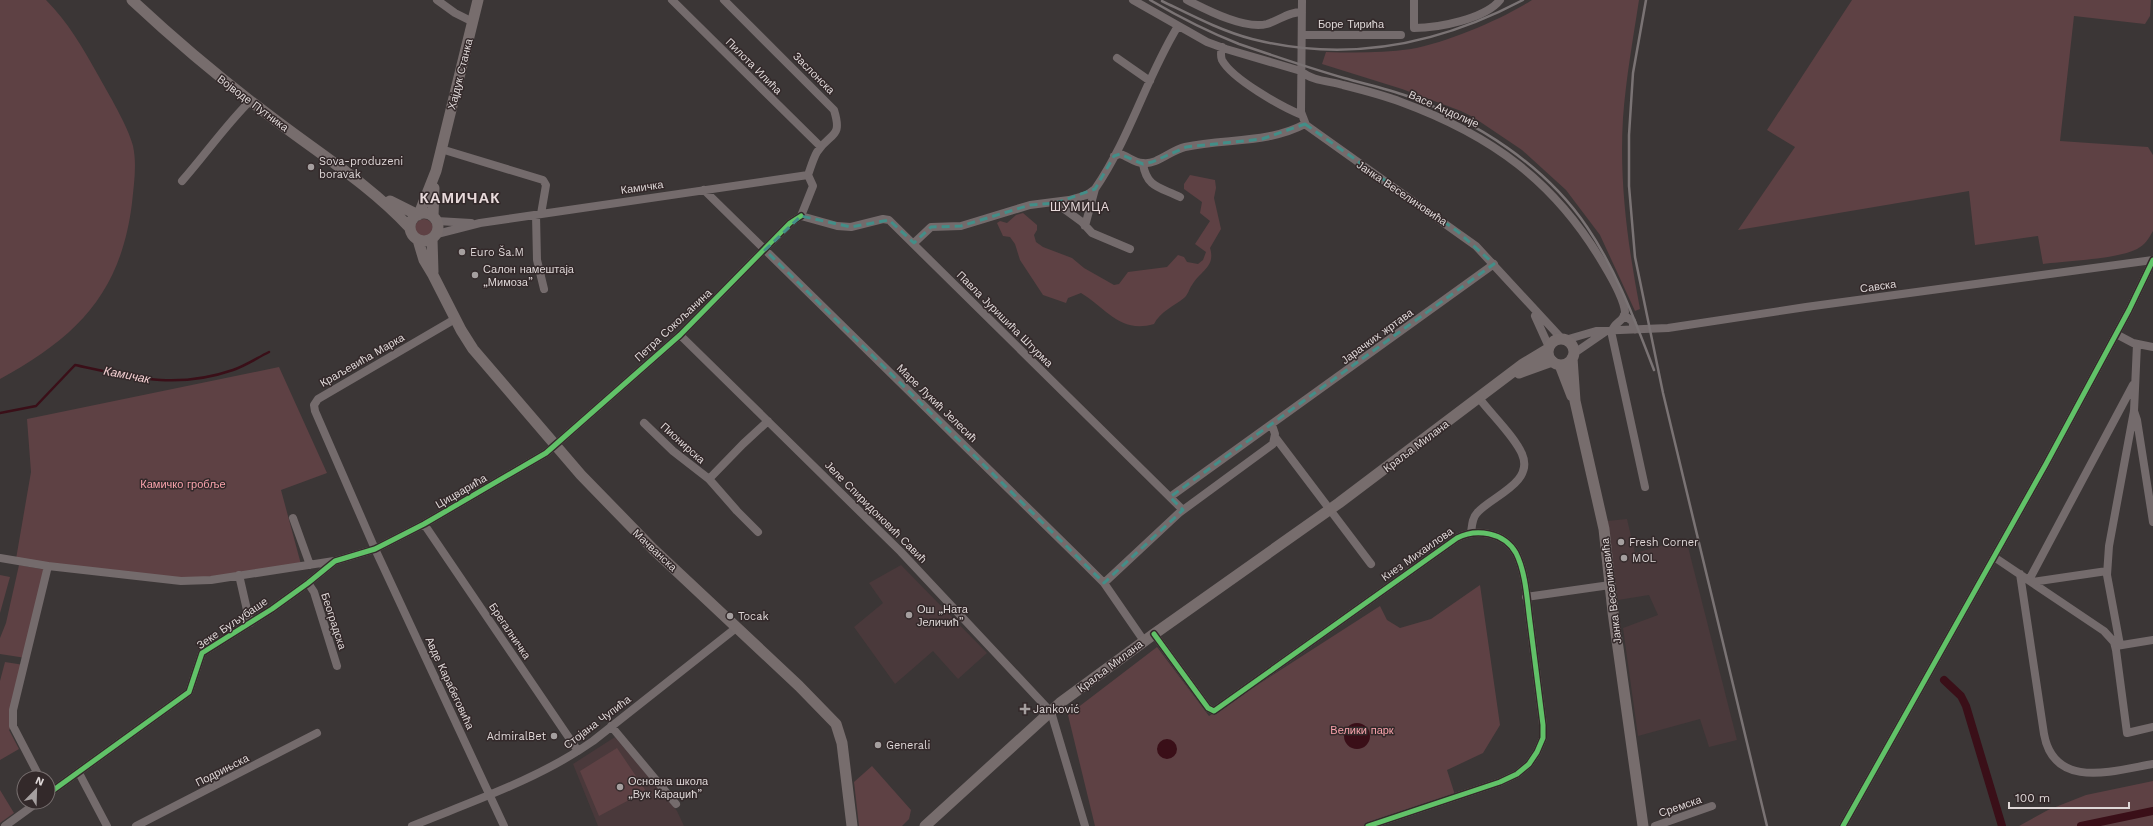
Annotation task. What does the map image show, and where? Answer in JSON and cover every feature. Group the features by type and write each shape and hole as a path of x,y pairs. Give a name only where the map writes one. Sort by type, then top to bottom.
{"main road":[{"name":"Војводе Путника","path":"132,0 184,48 250,100 380,197 410,228"},
{"name":"Хајдук Станка","path":"418,215 436,171 478,0"},
{"name":"Хајдук Станка","path":"435,218 436,171"},
{"name":"Војводе Путника","path":"380,197 418,215"},
{"path":"427,214 435,218 438,227 434,237 425,241 418,240 413,236 410,228 412,220 418,215 427,214"},
{"name":"Мачванска","path":"433,275 434,237"},
{"name":"Мачванска","path":"418,240 424,260 455,319 473,349 554,445 614,511 799,686 836,724 842,743 852,826"},
{"path":"1556,363 1567,363 1573,356 1572,345 1564,340 1555,341 1548,348 1549,357 1556,363 1575,400"},
{"name":"Краља Милана","path":"925,826 1051,712 1144,641 1330,510 1523,364 1548,348"},
{"name":"Јанка Веселиновића","path":"1573,356 1575,400 1604,529 1610,585 1643,826"},
{"name":"Краља Милана","path":"1502,381 1525,370 1556,363"}],"street":[{"path":"437,0 455,14 473,22"},
{"name":"Пилота Илића","path":"672,0 821,147"},
{"name":"Заслонска","path":"724,0 834,110 838,125 836,132 821,147 808,175"},
{"name":"Васе Андолије","path":"1133,0 1178,26 1222,47 1301,71 1308,77 1344,85 1402,102 1467,130 1505,155 1542,184 1578,226 1608,273 1624,307 1624,315 1632,321 1635,330"},
{"path":"1188,0 1222,16 1249,24 1267,24 1290,13 1302,12"},
{"name":"Боре Тирића","path":"1301,71 1302,0"},
{"path":"1414,0 1414,28 1468,18 1489,9 1500,0"},
{"path":"1085,226 1095,189 1130,127 1158,59 1178,26"},
{"name":"Боре Тирића","path":"1302,35 1401,35"},
{"path":"1222,47 1220,55 1222,61 1243,80 1272,100 1302,115"},
{"path":"1117,58 1150,81"},
{"path":"1114,156 1120,154 1143,164 1152,162 1172,151 1186,147 1262,138 1292,131 1305,124 1302,115 1301,71"},
{"path":"182,181 209,151 219,134 250,100"},
{"name":"Јанка Веселиновића","path":"1305,124 1314,132 1457,231 1476,246 1494,264 1531,308 1564,340"},
{"path":"441,149 543,180 546,185 539,214 537,260 544,289"},
{"path":"1143,164 1148,180 1153,185 1180,197"},
{"path":"801,216 813,186 808,175"},
{"name":"Камичка","path":"434,237 480,223 808,175"},
{"path":"914,243 931,227 961,226 1030,205 1056,203 1087,195 1095,189"},
{"name":"Маре Лукић Јелесић","path":"704,190 1104,583 1144,641"},
{"path":"1056,203 1092,233 1130,249"},
{"name":"Павла Јуришића Штурма","path":"801,216 837,226 851,227 876,220 889,220 1170,497"},
{"name":"Петра Сокољанина","path":"554,445 680,334 765,250 790,223 801,216"},
{"name":"Камичка","path":"435,218 480,223"},
{"path":"1843,826 1994,557 2116,334 2153,260"},
{"name":"Савска","path":"1564,340 1596,331 1668,328 1806,307 2153,260"},
{"name":"Јарачких жртава","path":"1170,497 1494,264"},
{"name":"Јанка Веселиновића","path":"1531,308 1548,348"},
{"path":"1573,356 1610,331 1615,324 1621,321 1624,315"},
{"name":"Краљевића Марка","path":"375,549 315,411 314,405 318,399 455,319"},
{"path":"1610,331 1645,487"},
{"name":"Јеле Спиридоновић Савић","path":"680,334 919,570 1051,712"},
{"path":"2116,334 2137,344 2153,347"},
{"path":"2137,344 2134,411 2112,524 2107,571 2118,646 2127,733 2153,727"},
{"path":"2030,581 2134,385"},
{"name":"Кнез Михаилова","path":"1471,533 1472,522 1477,512 1501,497 1517,481 1523,470 1524,461 1518,447 1479,398"},
{"path":"2134,411 2150,473 2153,522"},
{"name":"Пионирска","path":"708,479 768,421"},
{"name":"Пионирска","path":"644,423 673,451 708,479 758,532"},
{"path":"1272,425 1275,437 1371,564"},
{"path":"1104,583 1183,510 1269,447 1274,441 1275,437"},
{"name":"Цицварића","path":"375,549 424,524 546,453 554,445"},
{"path":"1170,497 1183,510"},
{"path":"293,518 310,565"},
{"name":"Брегалничка","path":"424,524 578,751"},
{"name":"Кнез Михаилова","path":"1154,634 1208,708 1214,711 1450,542 1471,533 1493,535 1512,548 1520,564 1526,597 1543,725 1543,738 1535,756 1524,769 1508,778 1368,826"},
{"name":"Зеке Буљубаше","path":"56,788 189,692 202,653 250,623 308,583 335,561 375,549"},
{"name":"Авде Карабеговића","path":"375,549 504,826"},
{"path":"1994,557 2104,631 2118,646"},
{"path":"0,558 48,566 181,581 239,575 335,561"},
{"path":"36,770 13,726 13,710 48,566"},
{"path":"2030,581 2107,571"},
{"path":"2020,574 2044,734 2049,753 2061,764 2089,775 2153,764"},
{"path":"239,575 250,623"},
{"name":"Београдска","path":"308,583 314,592 337,666"},
{"path":"1526,597 1610,585"},
{"name":"Стојана Чупића","path":"412,826 490,794 560,762 578,751 736,628"},
{"path":"2118,646 2153,640"},
{"path":"1051,712 1085,826"},
{"path":"611,726 676,804"},
{"name":"Подрињска","path":"136,826 318,733"},
{"path":"78,773 107,826"},
{"name":"Сремска","path":"1655,826 1712,806"},
{"path":"5,826 27,810"}],"highlighted area":[{"path":"1305,124 1457,231 1494,264 1170,497 1183,510 1104,583 765,250 801,216 851,227 889,220 914,243 931,227 961,226 1030,205 1056,203 1095,189 1114,156 1120,154 1143,164 1152,162 1186,147 1262,139"}],"shaded area":[{"path":"1627,519 1635,553 1686,539 1737,740 1709,747 1700,719 1638,736 1623,628 1658,615 1649,595 1618,600 1607,521"},
{"name":"Ош „Ната Јеличић”","path":"901,565 987,653 958,679 933,651 895,684 854,627 883,603 869,583"},
{"path":"1357,723 1366,727 1370,736 1366,745 1357,749 1348,745 1344,736 1348,727"},
{"name":"Основна школа „Вук Караџић”","path":"615,737 677,811 684,826 598,826 573,764"},
{"path":"1163,739 1171,739 1177,745 1177,753 1171,759 1163,759 1157,753 1157,745"}],"green space":[{"path":"0,0 46,0 54,8 87,55 122,119 133,146 135,167 132,203 126,235 118,263 106,287 91,309 73,329 52,346 0,379"},
{"path":"1532,0 1639,0 1626,88 1622,142 1623,190 1628,238 1640,309 1635,311 1600,235 1566,190 1522,150 1473,117 1461,111 1402,89 1322,64 1326,52 1368,52 1411,49 1426,46 1457,36 1505,15"},
{"path":"1852,0 2151,0 2150,16 2145,24 2074,16 2060,141 2148,147 2153,155 2153,231 2146,241 2137,249 2118,255 2043,264 2038,236 1975,245 1969,191 1738,230 1795,147 1767,130"},
{"path":"1190,175 1215,180 1216,188 1214,198 1221,229 1210,248 1211,260 1209,264 1195,280 1185,297 1163,313 1154,324 1142,326 1123,323 1081,293 1068,298 1066,303 1043,295 1020,260 1015,244 1010,237 1003,236 997,223 1000,221 1007,223 1016,215 1023,213 1037,225 1037,230 1034,235 1036,242 1043,247 1072,258 1084,268 1114,285 1119,284 1128,272 1167,267 1178,255 1184,257 1187,262 1198,264 1203,260 1206,252 1195,244 1210,221 1200,213 1202,202 1184,189 1184,184"},
{"path":"424,219 430,222 433,228 430,234 424,237 418,234 415,228 418,222"},
{"name":"Камичко гробље","path":"279,367 327,473 281,490 302,568 185,579 16,559 31,472 27,419"},
{"path":"19,565 47,570 26,658 0,654 0,638 6,623"},
{"path":"0,575 10,577 0,613"},
{"name":"Велики парк","path":"1480,585 1500,725 1483,753 1447,770 1455,795 1371,826 1095,826 1068,715 1157,647 1209,716 1380,606 1387,620 1400,628 1431,619"},
{"path":"5,662 24,665 13,726 9,730 19,749 0,760 0,681"},
{"path":"617,748 646,791 599,816 580,771"},
{"path":"872,766 911,810 909,819 902,826 859,826 854,782"},
{"path":"2153,781 2153,826 2019,826 2048,810 2086,795"},
{"path":"0,790 14,813 0,823"}],"waterway":[{"name":"Камичак","path":"0,413 36,406 75,365 115,374 153,380 192,379 212,376 233,370 269,352"},
{"path":"1944,680 1961,696 1966,706 2002,826"},
{"path":"2081,826 2153,811"}],"railway":[{"path":"1150,0 1194,24 1239,44 1344,78 1399,93 1433,106 1483,132 1507,148 1530,165 1551,184 1587,227 1598,244 1616,279 1654,370"},
{"path":"1162,1 1229,32 1252,39 1287,46 1322,49 1357,49 1391,45 1425,38 1491,16 1523,0"},
{"path":"1646,0 1633,73 1629,135 1629,186 1635,257 1663,393 1767,826"}],"cycle path":[{"path":"56,788 189,692 202,653 272,609 335,561 375,549 424,524 546,453 680,335 790,223 801,216"},
{"path":"1843,826 2046,464 2129,310 2153,260"},
{"path":"1154,634 1208,708 1214,711 1457,538 1473,533 1489,534 1497,536 1511,546 1516,553 1522,569 1527,596 1543,725 1543,738 1537,752 1529,764 1517,774 1500,782 1368,826"}],"place":[{"name":"Sova-produzeni boravak","path":"311,167"},
{"name":"Euro Ša.M","path":"462,252"},
{"name":"Салон намештаја „Мимоза”","path":"475,275"},
{"name":"Fresh Corner","path":"1621,542"},
{"name":"MOL","path":"1624,558"},
{"name":"Ош „Ната Јеличић”","path":"909,615"},
{"name":"Tocak","path":"730,616"},
{"name":"Janković","path":"1025,709"},
{"name":"AdmiralBet","path":"554,736"},
{"name":"Generali","path":"878,745"},
{"name":"Основна школа „Вук Караџић”","path":"620,787"}],"district":[{"name":"КАМИЧАК","path":"460,198"},
{"name":"ШУМИЦА","path":"1080,207"}]}
